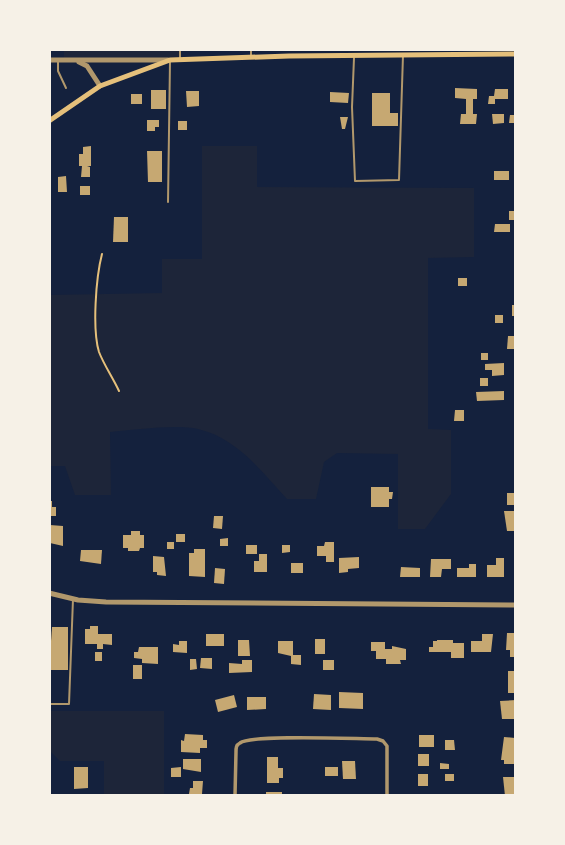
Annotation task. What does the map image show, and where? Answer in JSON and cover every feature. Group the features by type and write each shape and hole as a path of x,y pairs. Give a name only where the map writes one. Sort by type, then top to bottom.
{"main road":[{"path":"49,121 100,86 170,60 251,57 284,52 354,55 390,52 516,54"}],"street":[{"path":"49,60 170,60"},
{"path":"76,60 87,66 100,86"},
{"path":"49,593 73,599 117,602 516,605"},
{"path":"235,796 236,752 239,744 262,739 377,739 386,743 387,796"}],"lane":[{"path":"180,49 180,59"},
{"path":"251,49 251,57"},
{"path":"354,55 352,107 355,181 399,180 404,54"},
{"path":"58,60 58,71 66,88"},
{"path":"168,202 170,60"},
{"path":"49,704 69,704 73,599"}],"path":[{"path":"102,254 98,274 97,341 99,353 119,391"}],"shaded area":[{"path":"64,49 180,49 180,59 64,60"},
{"path":"202,146 257,146 257,187 474,188 474,257 428,258 428,429 451,430 451,494 425,529 398,529 398,454 337,453 324,462 316,499 287,499 258,467 236,448 212,433 198,429 178,427 110,432 111,495 75,495 65,466 49,466 49,295 162,293 162,259 202,259"},
{"path":"49,711 164,711 164,796 104,796 104,761 60,761 49,750"}],"building":[{"path":"455,88 477,89 477,99 473,99 473,114 477,114 476,124 460,124 461,114 466,114 466,99 455,98"},
{"path":"495,89 508,89 508,99 495,99 495,104 488,104 489,96 494,96"},
{"path":"151,90 166,90 166,109 151,109"},
{"path":"186,91 199,91 199,106 187,107"},
{"path":"330,92 349,93 348,103 330,102"},
{"path":"372,93 390,93 390,113 398,113 398,126 372,126"},
{"path":"131,94 142,94 142,104 131,104"},
{"path":"492,114 504,114 504,123 493,124"},
{"path":"510,115 516,115 516,123 509,123"},
{"path":"340,117 348,117 345,129 342,129"},
{"path":"147,120 159,120 159,127 155,127 155,131 147,131"},
{"path":"178,121 187,121 187,130 178,130"},
{"path":"91,146 91,166 87,166 90,167 90,177 81,177 79,154 83,154 83,147"},
{"path":"147,151 162,151 162,182 148,182"},
{"path":"494,171 509,171 509,180 494,180"},
{"path":"66,176 67,192 58,192 58,177"},
{"path":"80,186 90,186 90,195 80,195"},
{"path":"509,211 516,211 516,220 509,220"},
{"path":"114,217 128,217 128,242 113,242"},
{"path":"495,224 510,224 510,232 494,232"},
{"path":"458,278 467,278 467,286 458,286"},
{"path":"512,305 516,305 516,316 512,316"},
{"path":"495,315 503,315 503,323 495,323"},
{"path":"508,336 516,336 516,349 507,349"},
{"path":"481,353 488,353 488,360 481,360"},
{"path":"504,363 504,375 492,376 492,370 485,370 485,364"},
{"path":"480,378 488,378 488,386 480,386"},
{"path":"504,391 504,400 477,401 476,392"},
{"path":"455,410 464,410 464,421 454,421"},
{"path":"371,487 389,487 389,492 393,492 389,507 371,507"},
{"path":"507,493 516,493 516,505 507,505"},
{"path":"49,501 52,501 52,507 56,507 56,516 49,516"},
{"path":"504,511 516,511 516,531 507,531"},
{"path":"214,516 223,516 222,529 213,528"},
{"path":"50,525 63,526 63,546 50,543"},
{"path":"131,531 140,531 140,535 144,535 144,548 139,551 123,548 123,535 131,535"},
{"path":"176,534 185,534 185,542 176,542"},
{"path":"228,538 228,546 220,546 220,539"},
{"path":"167,542 174,542 174,549 167,549"},
{"path":"325,542 334,542 334,562 326,562 326,556 317,556 317,546 324,546"},
{"path":"246,545 257,545 257,554 246,554"},
{"path":"282,545 290,545 290,552 282,553"},
{"path":"194,549 205,549 205,577 189,576 189,553 194,553"},
{"path":"81,550 102,550 101,564 80,561"},
{"path":"259,554 267,554 267,572 254,572 254,561 259,561"},
{"path":"153,556 164,557 166,576 153,572"},
{"path":"359,557 359,568 339,573 339,558"},
{"path":"496,558 504,558 504,577 487,577 487,565 496,565"},
{"path":"431,559 451,559 451,569 442,569 441,577 430,577"},
{"path":"291,563 303,563 303,573 291,573"},
{"path":"469,564 476,564 476,577 457,577 457,568 469,568"},
{"path":"401,567 420,568 420,577 400,577"},
{"path":"215,568 225,569 224,584 214,583"},
{"path":"90,626 98,626 98,634 112,634 112,645 103,644 103,649 97,649 97,644 85,644 85,629 90,629"},
{"path":"52,627 68,627 68,670 49,670"},
{"path":"507,633 516,633 516,657 510,657 510,650 506,650"},
{"path":"206,634 224,634 224,646 206,646"},
{"path":"482,634 493,634 491,652 471,652 471,641 482,641"},
{"path":"315,639 325,639 325,654 315,654"},
{"path":"238,640 249,640 250,656 238,656"},
{"path":"179,641 187,641 187,653 173,652 173,644 179,645"},
{"path":"278,641 293,641 293,655 301,655 301,665 291,664 291,656 278,653"},
{"path":"433,641 464,643 464,658 451,658 451,652 429,652"},
{"path":"371,642 385,642 385,649 392,649 392,646 406,649 406,660 400,660 401,664 386,664 386,659 376,659 376,651 371,651"},
{"path":"139,647 158,647 158,664 142,663 142,659 134,658 134,652 138,652"},
{"path":"95,652 102,652 102,661 95,661"},
{"path":"201,658 212,658 212,669 200,668"},
{"path":"190,659 196,659 197,669 190,670"},
{"path":"242,660 252,660 252,672 229,673 229,663 242,664"},
{"path":"323,660 334,660 334,670 323,670"},
{"path":"133,665 142,665 142,679 133,679"},
{"path":"508,671 516,671 516,693 508,693"},
{"path":"339,692 363,693 363,709 339,708"},
{"path":"314,694 331,695 331,710 313,709"},
{"path":"234,695 237,707 218,712 215,700"},
{"path":"247,697 266,697 266,709 247,710"},
{"path":"516,700 516,719 502,719 500,701"},
{"path":"185,734 203,735 203,740 207,740 207,748 200,748 200,753 181,752 181,740 184,741"},
{"path":"419,735 434,735 434,747 419,747"},
{"path":"504,737 515,738 516,764 504,764 504,760 501,760"},
{"path":"445,740 454,740 455,750 445,750"},
{"path":"418,754 429,754 429,766 418,766"},
{"path":"267,757 278,757 278,768 283,768 283,778 279,778 279,783 267,783"},
{"path":"183,759 201,759 201,772 183,769"},
{"path":"342,761 355,761 356,779 343,779"},
{"path":"440,763 449,764 449,769 440,769"},
{"path":"74,767 88,767 88,788 74,789"},
{"path":"181,767 181,777 171,777 171,768"},
{"path":"325,767 338,767 338,776 325,776"},
{"path":"418,774 428,774 428,786 418,786"},
{"path":"445,774 454,774 454,781 445,781"},
{"path":"503,777 516,777 516,796 505,796"},
{"path":"193,781 203,781 202,794 189,794"},
{"path":"266,792 282,792 282,796 266,796"}]}
